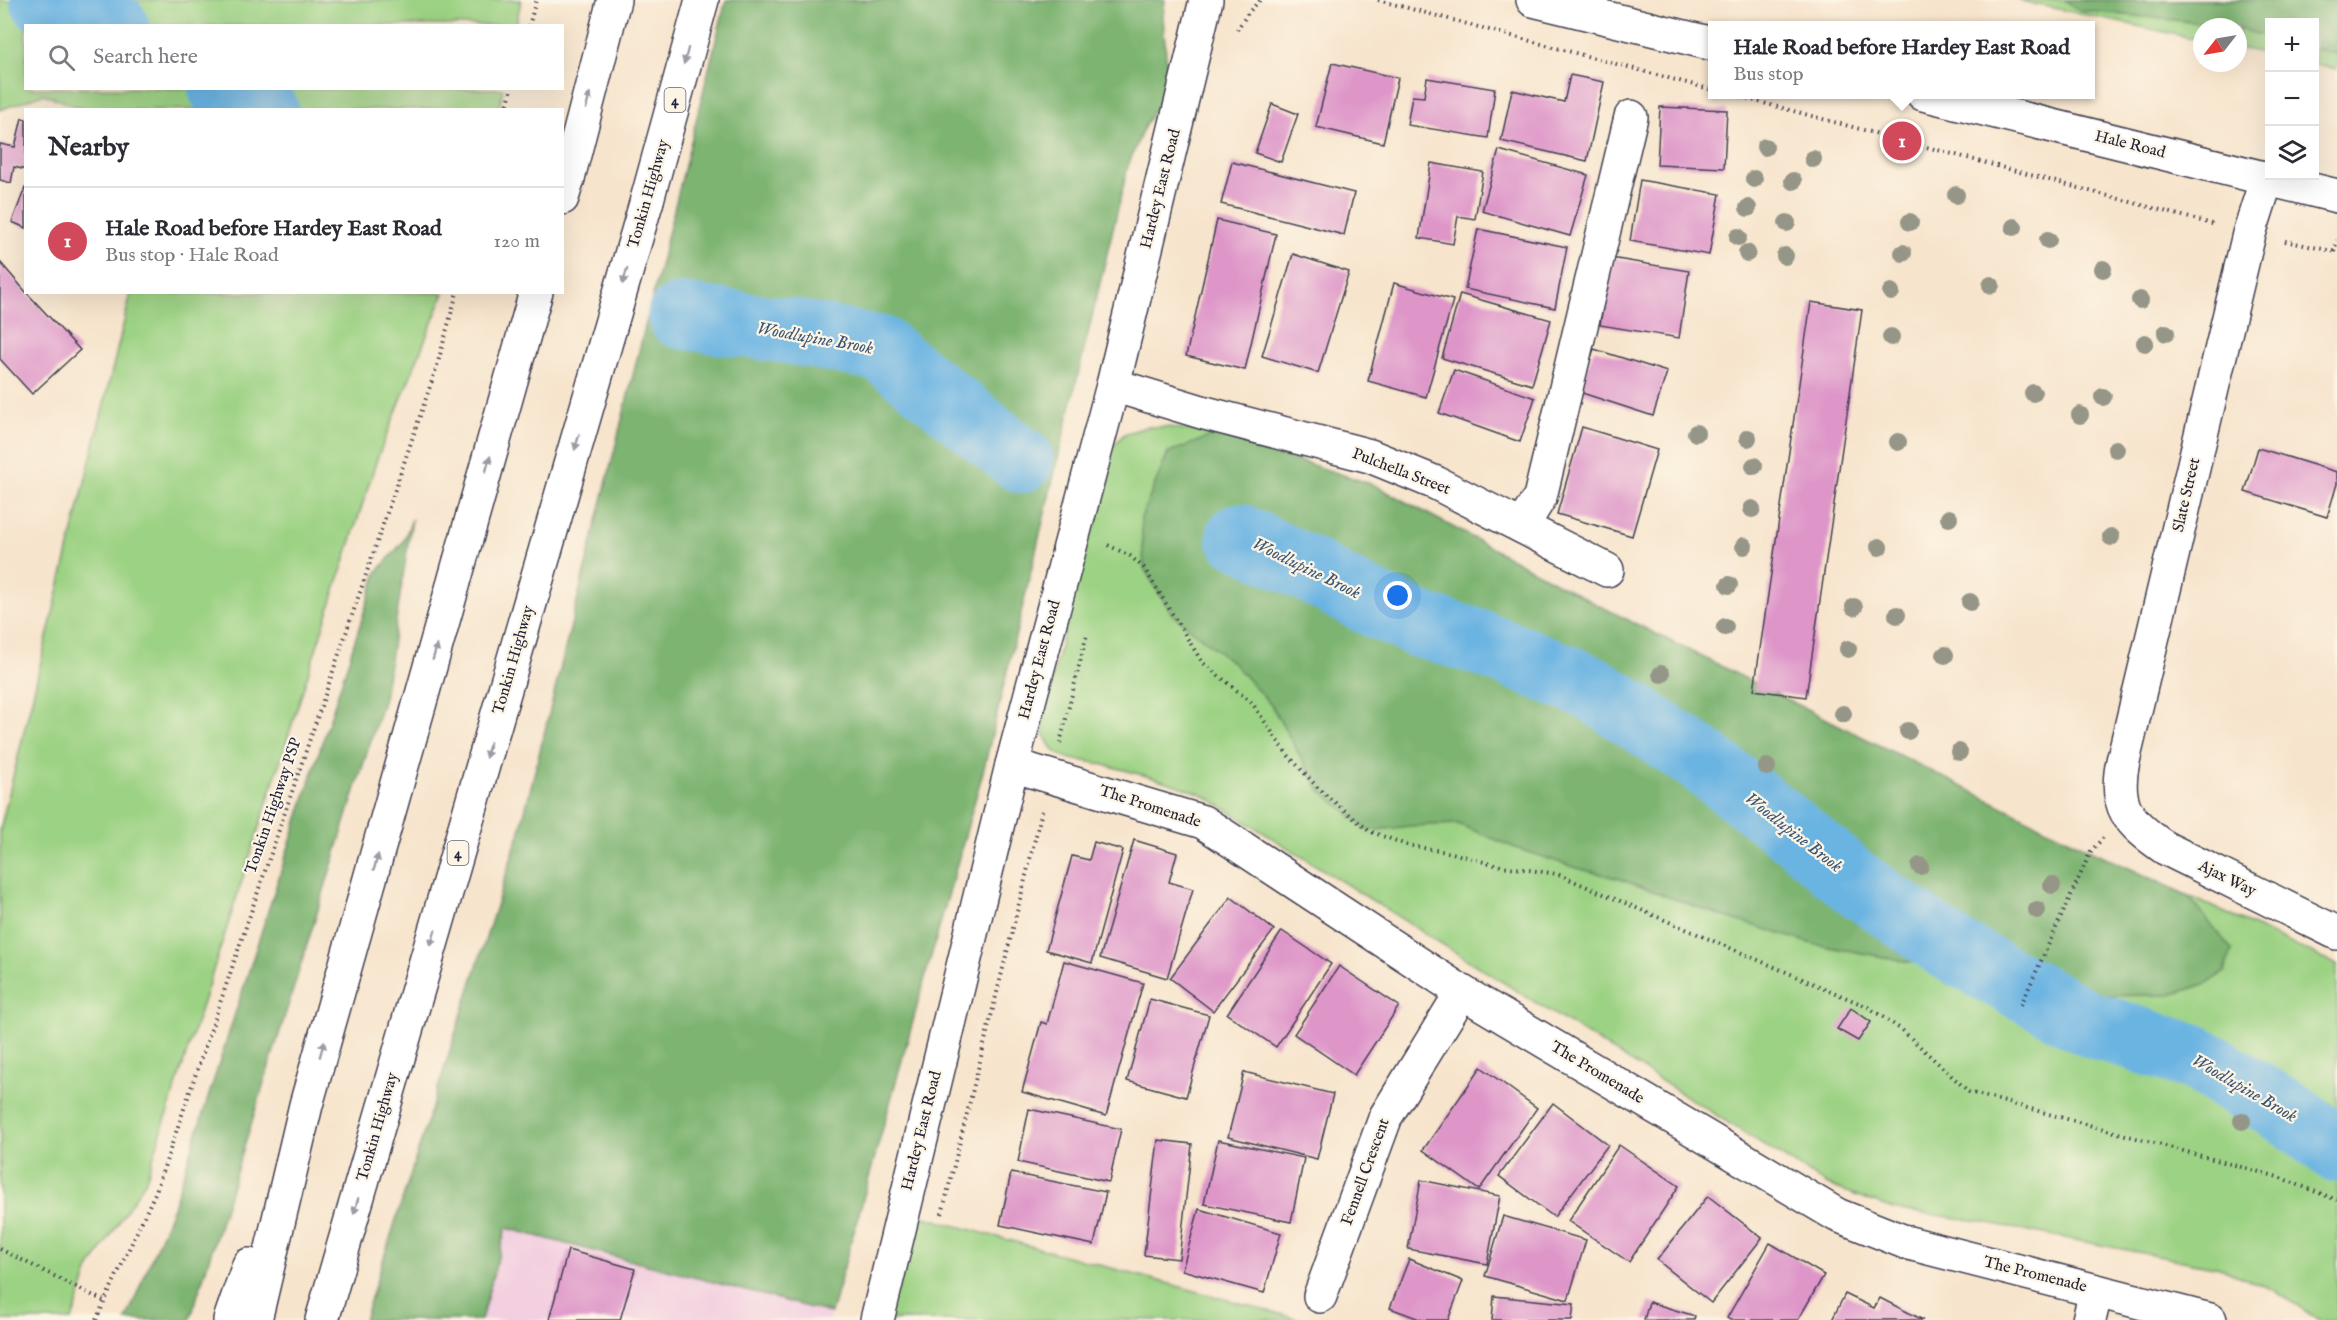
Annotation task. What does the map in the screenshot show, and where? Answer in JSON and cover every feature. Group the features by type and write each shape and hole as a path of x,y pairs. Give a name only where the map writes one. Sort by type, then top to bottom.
{"main road":[{"name":"Tonkin Highway","path":"322,1320 647,200 702,0"},
{"name":"Hardey East Road","path":"877,1320 1012,765 1113,385 1206,0"},
{"path":"1533,0 1708,43"},
{"path":"565,188 613,2"},
{"name":"Hale Road","path":"1943,99 2265,178"},
{"path":"1522,526 1540,497 1631,117"},
{"name":"Slate Street","path":"2126,814 2120,797 2119,781 2249,234 2266,180"},
{"name":"Hale Road","path":"2275,180 2337,196"},
{"path":"255,1320 306,1105 535,294"},
{"name":"Pulchella Street","path":"1113,385 1205,413 1371,456 1436,483 1607,570"},
{"name":"The Promenade","path":"1012,765 1203,822 1461,992 1837,1215 1905,1242 2093,1305 2210,1320"},
{"name":"Ajax Way","path":"2126,814 2141,832 2165,848 2337,933"},
{"name":"Fennell Crescent","path":"1320,1296 1386,1116 1461,992"},
{"path":"230,1320 306,1105"}],"path":[{"path":"530,24 536,0"},
{"path":"1237,31 1248,13 1260,0"},
{"path":"1378,0 1708,89"},
{"path":"507,108 511,90"},
{"path":"1749,99 2249,234 2336,252 2337,240"},
{"name":"Tonkin Highway PSP","path":"96,1320 156,1191 437,366 456,294"},
{"path":"1106,557 1111,534"},
{"path":"1108,545 1130,556 1144,568 1202,662 1252,703 1287,754 1319,789 1369,831 1407,845 1495,864 1557,874 1868,1007 1902,1030 1969,1092 2278,1177 2337,1200"},
{"path":"942,1215 1088,626"},
{"path":"2021,1005 2091,851 2126,814"},
{"path":"0,1250 104,1301"}],"shaded area":[{"path":"506,1228 831,1313 829,1320 481,1320"}],"green space":[{"path":"0,0 521,0 516,24 24,24 24,90 503,90 499,108 81,108 43,94 0,110"},
{"path":"726,0 1165,0 1163,16 1167,69 1161,98 1143,129 1128,166 984,768 831,1313 506,1228 481,1320 364,1320 520,831"},
{"path":"2016,0 2337,0 2337,69 2319,65 2319,18 2265,18 2265,53 2247,50 2247,18 2193,18 2193,38"},
{"path":"2065,0 2337,0 2337,54 2319,50 2319,18 2265,18 2265,36 2247,31 2247,18 2193,18 2193,22 2078,10"},
{"path":"131,294 444,294 377,459 146,1180 89,1269 72,1320 0,1320 0,830"},
{"path":"1146,427 1168,427 1216,434 1374,485 1594,603 2069,840 2337,965 2337,1320 2319,1320 2272,1289 2219,1268 1978,1221 1893,1209 1828,1185 1200,793 1122,769 1070,759 1056,752 1048,743 1042,724 1105,455 1124,434"},
{"path":"1216,434 1374,485 1594,603 2069,840 2188,896 2232,950 2225,972 2205,984 2171,995 2079,996 2028,989 1948,969 1813,944 1716,914 1620,879 1518,849 1458,824 1369,831 1319,789 1271,705 1234,664 1171,613 1144,568 1141,518 1168,453"},
{"path":"412,519 384,698 190,1320 126,1320 173,1207 377,572 403,542"},
{"path":"902,1211 1302,1320 877,1320"}],"building":[{"path":"1332,63 1398,78 1383,143 1316,127"},
{"path":"1570,75 1604,82 1587,161 1501,141 1512,90 1564,102"},
{"path":"1427,78 1495,89 1488,138 1407,125 1412,96 1424,97"},
{"path":"1272,104 1298,114 1281,162 1255,153"},
{"path":"1660,107 1727,110 1724,168 1657,165"},
{"path":"22,118 24,118 24,170 14,167 11,183 0,180 0,144 15,147"},
{"path":"1499,150 1588,175 1570,236 1482,211"},
{"path":"1232,162 1354,193 1344,235 1221,204"},
{"path":"1431,163 1483,172 1475,219 1458,216 1453,244 1419,238"},
{"path":"1640,180 1720,194 1709,255 1630,241"},
{"path":"24,191 24,227 12,222"},
{"path":"1217,220 1276,234 1245,370 1186,356"},
{"path":"1478,229 1567,247 1555,308 1465,289"},
{"path":"1293,254 1349,272 1318,373 1262,356"},
{"path":"1611,258 1689,271 1679,338 1600,325"},
{"path":"0,262 24,290 24,294 28,294 80,350 32,394 0,359"},
{"path":"1394,283 1453,300 1426,397 1368,381"},
{"path":"1460,294 1551,320 1532,385 1442,358"},
{"path":"1811,302 1862,310 1806,697 1754,690"},
{"path":"1594,349 1667,372 1653,416 1579,392"},
{"path":"1454,370 1535,398 1520,442 1439,413"},
{"path":"1582,427 1657,450 1632,536 1557,514"},
{"path":"2258,448 2337,472 2337,484 2327,517 2245,492"},
{"path":"1134,840 1177,853 1169,882 1193,889 1167,978 1100,958"},
{"path":"1094,842 1123,850 1092,963 1046,950 1072,856 1089,860"},
{"path":"1231,897 1274,930 1213,1011 1170,978"},
{"path":"1282,931 1331,964 1276,1047 1227,1014"},
{"path":"1064,961 1143,983 1106,1116 1022,1092 1041,1022 1047,1024"},
{"path":"1339,966 1399,1006 1354,1075 1294,1034"},
{"path":"1150,999 1209,1015 1186,1097 1127,1081"},
{"path":"1851,1008 1871,1022 1858,1041 1837,1029"},
{"path":"1481,1067 1537,1108 1479,1190 1423,1150"},
{"path":"1244,1072 1333,1094 1317,1159 1228,1137"},
{"path":"1553,1103 1608,1145 1554,1217 1499,1176"},
{"path":"1029,1109 1121,1129 1109,1182 1018,1162"},
{"path":"1158,1140 1192,1144 1179,1259 1144,1255"},
{"path":"1218,1140 1304,1158 1291,1222 1204,1204"},
{"path":"1619,1145 1679,1186 1629,1262 1568,1221"},
{"path":"1011,1173 1106,1192 1094,1245 1000,1225"},
{"path":"1421,1180 1500,1196 1487,1264 1408,1249"},
{"path":"1708,1196 1762,1238 1711,1303 1657,1260"},
{"path":"1199,1209 1281,1233 1264,1293 1182,1270"},
{"path":"1503,1216 1586,1240 1568,1300 1485,1276"},
{"path":"1770,1243 1824,1275 1798,1320 1730,1320 1727,1318"},
{"path":"568,1250 635,1269 620,1320 549,1320"},
{"path":"1409,1259 1463,1281 1448,1320 1422,1320 1390,1308"},
{"path":"1845,1294 1874,1308 1880,1298 1923,1320 1832,1320"},
{"path":"1494,1296 1574,1304 1572,1320 1492,1320"},
{"path":"1649,1302 1695,1316 1694,1320 1644,1320"}],"waterway":[{"name":"Woodlupine Brook","path":"43,0 110,24"},
{"name":"Woodlupine Brook","path":"224,90 261,108"},
{"name":"Woodlupine Brook","path":"680,316 789,331 881,349 1021,460"},
{"name":"Woodlupine Brook","path":"1239,536 1419,625 1479,642 1592,688 1701,760 1796,833 1852,880 1951,949 2090,1024 2196,1058 2296,1118 2337,1149"}],"place":[{"name":"Hale Road before Hardey East Road","path":"1902,141"}]}
